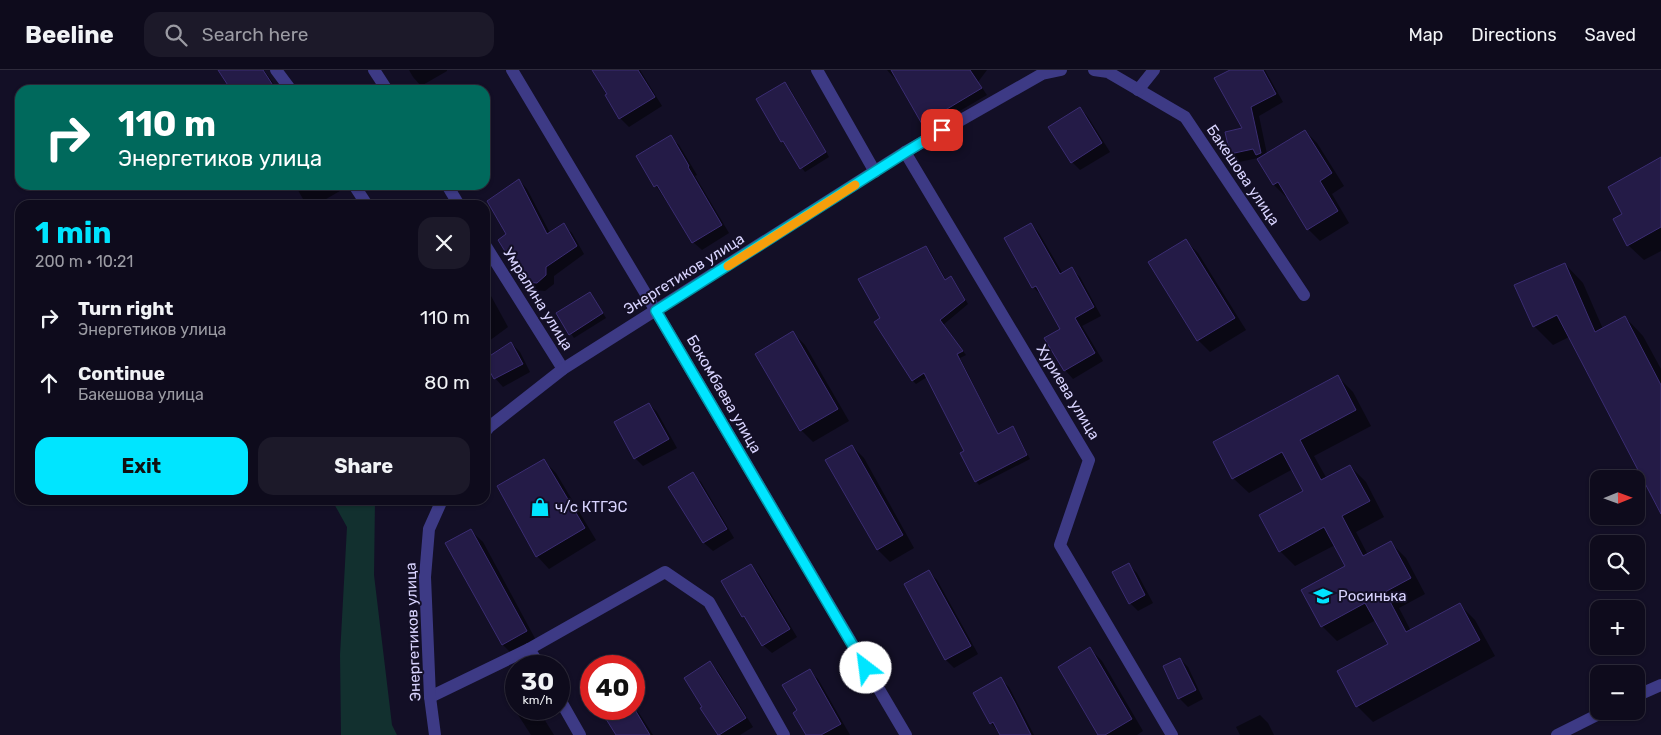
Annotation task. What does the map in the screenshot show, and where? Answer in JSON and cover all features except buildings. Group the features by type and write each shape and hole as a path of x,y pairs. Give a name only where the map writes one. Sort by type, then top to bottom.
{"street":[{"path":"276,70 287,85"},
{"path":"374,70 384,85"},
{"name":"Бокомбаева улица","path":"512,70 906,735"},
{"path":"818,70 875,172"},
{"path":"906,152 1042,74 1061,70"},
{"name":"Бакешова улица","path":"1094,70 1108,72 1185,117 1304,295"},
{"path":"1138,90 1154,70"},
{"name":"Энергетиков улица","path":"490,423 563,369 906,152"},
{"name":"Хуриева улица","path":"906,152 1089,460 1060,545 1172,735"},
{"name":"Умралина улица","path":"490,254 563,369"},
{"name":"Энергетиков улица","path":"435,735 430,697 424,577 429,529 440,505"},
{"path":"430,697 530,649 665,572 709,602 784,735"},
{"path":"530,649 534,655"},
{"path":"1645,692 1661,686"},
{"path":"570,717 580,735"},
{"path":"1557,735 1590,718"}],"green space":[{"path":"335,505 375,505 374,575 392,725 397,735 341,735 340,655 347,527"}],"slow traffic":[{"path":"728,266 855,185"}],"place":[{"name":"ч/с КТГЭС","path":"540,507"},
{"name":"Росинька","path":"1323,596"}],"route":[{"path":"866,668 656,311 942,130"}]}
